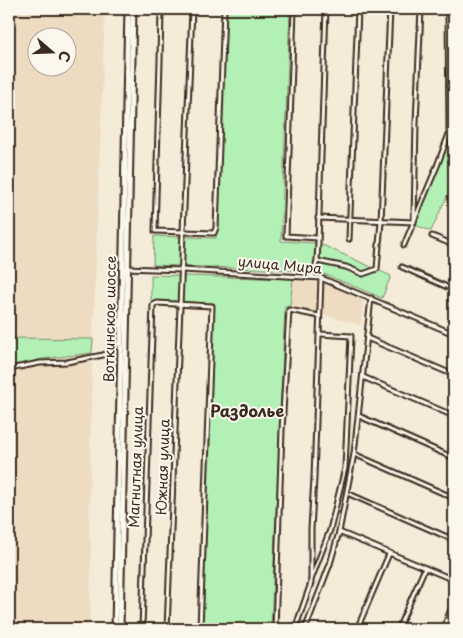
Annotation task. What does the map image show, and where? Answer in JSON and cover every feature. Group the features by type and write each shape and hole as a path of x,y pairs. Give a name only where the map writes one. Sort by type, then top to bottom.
{"main road":[{"name":"Воткинское шоссе","path":"120,629 128,9"},
{"name":"Воткинское шоссе","path":"115,629 118,458 133,9"}],"street":[{"path":"161,9 154,232 214,233 216,228 224,9"},
{"name":"Южная улица","path":"167,629 192,9"},
{"path":"294,9 286,236 318,238"},
{"path":"312,277 317,261 326,9"},
{"path":"349,239 358,9"},
{"path":"317,261 346,267 364,274 377,269 381,220 390,9"},
{"path":"414,222 421,9"},
{"path":"404,245 449,134 448,9"},
{"path":"318,218 414,222"},
{"path":"432,236 454,246"},
{"path":"402,267 454,290"},
{"name":"улица Мира","path":"125,268 321,278 454,334"},
{"path":"310,583 321,278"},
{"path":"319,334 351,336 345,468 330,530 294,628 306,628 330,564 339,532 354,454 371,298"},
{"name":"Магнитная улица","path":"142,629 153,305 157,303 180,305"},
{"path":"180,305 212,306 200,629"},
{"path":"276,629 282,430 289,310 319,316"},
{"path":"367,338 454,375"},
{"path":"9,369 40,363 67,362 108,354 122,339"},
{"path":"363,377 454,416"},
{"path":"358,416 454,458"},
{"path":"354,454 454,498"},
{"path":"346,493 454,540"},
{"path":"339,532 454,580"},
{"path":"357,629 389,554"},
{"path":"398,629 425,568"},
{"path":"443,629 454,602"}],"shaded area":[{"path":"9,9 105,9 93,339 9,338"},
{"path":"293,279 324,283 363,298 361,325 290,306"},
{"path":"92,353 89,536 91,542 90,629 9,629 9,368 42,359"}],"green space":[{"path":"225,9 290,9 281,241 318,243 391,276 382,298 317,271 153,265 154,236 216,238"},
{"path":"454,128 454,181 431,231 415,225"},
{"path":"151,275 293,279 290,306 285,306 271,629 202,629 214,303 151,301"},
{"path":"9,338 93,339 92,353 42,359 9,368"}],"district":[{"name":"Раздолье","path":"247,411"}]}
